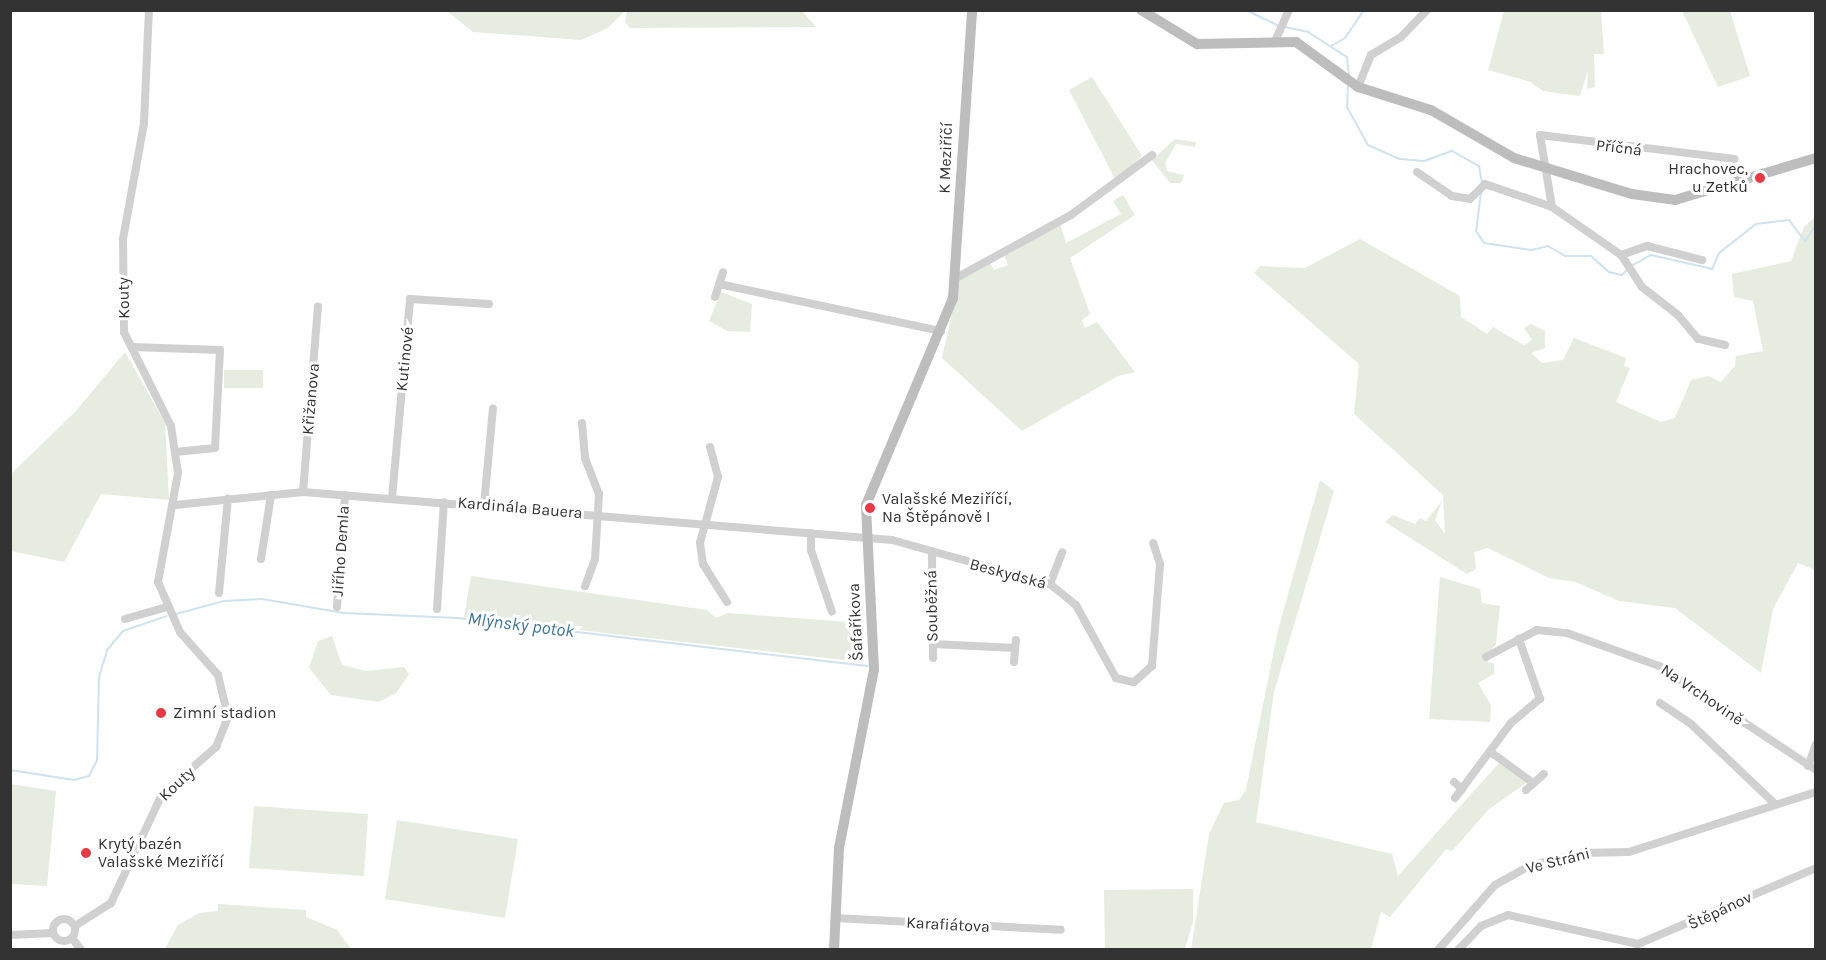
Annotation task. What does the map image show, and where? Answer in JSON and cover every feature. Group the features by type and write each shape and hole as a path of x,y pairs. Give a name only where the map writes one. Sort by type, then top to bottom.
{"street":[{"name":"Kouty","path":"53,933 60,919 75,926 111,903 162,794 205,758 224,732 225,687 167,607 158,571 174,506 175,452 171,426 124,332 123,239 144,123 149,10"},
{"name":"K Meziříčí","path":"951,306 956,279 972,10"},
{"path":"1140,10 1197,44 1277,35 1296,42 1352,82 1431,110 1514,158 1632,194 1675,200 1815,158"},
{"path":"1277,35 1289,10"},
{"path":"1352,82 1371,55 1401,38 1427,10"},
{"name":"Příčná","path":"1549,170 1540,135 1735,159"},
{"path":"956,279 1071,215 1152,155"},
{"path":"1549,170 1552,207"},
{"path":"1417,172 1452,196 1470,199 1482,184 1552,207 1621,255 1631,273 1698,339 1725,345"},
{"path":"1621,255 1647,246 1702,260"},
{"path":"715,297 723,272"},
{"path":"719,284 941,331"},
{"name":"Kutinové","path":"392,498 410,299 489,304"},
{"name":"Šafaříkova","path":"834,950 840,840 873,679 866,538 871,486 951,306"},
{"name":"Křižanova","path":"303,492 318,307"},
{"path":"132,347 220,350 215,448 175,452"},
{"path":"484,505 493,408"},
{"path":"582,423 585,458 599,494 595,559 585,586"},
{"path":"710,447 718,477 704,524 703,564 727,602"},
{"name":"Kardinála Bauera","path":"174,506 228,498 303,492 866,538"},
{"path":"261,559 271,495"},
{"name":"Jiřího Demla","path":"337,607 345,495"},
{"path":"219,593 228,498"},
{"path":"437,609 444,502"},
{"path":"811,533 811,550 832,612"},
{"name":"Beskydská","path":"866,538 1050,584 1076,605 1116,678 1142,679 1152,666 1160,564 1153,543"},
{"path":"1050,584 1062,552"},
{"name":"Souběžná","path":"932,554 933,658"},
{"path":"125,620 167,607"},
{"name":"Na Vrchovině","path":"1486,657 1519,639 1551,629 1659,666 1812,768 1815,744"},
{"path":"1455,798 1492,753 1511,723 1540,696 1519,639"},
{"path":"933,644 1015,644 1014,662"},
{"path":"1660,703 1691,724 1776,805"},
{"path":"1492,753 1533,783"},
{"path":"1526,790 1544,774"},
{"path":"1454,782 1462,789"},
{"name":"Ve Stráni","path":"1438,950 1495,885 1529,866 1582,853 1629,852 1815,792"},
{"name":"Štěpánov","path":"1458,950 1481,926 1508,915 1640,947 1815,868"},
{"name":"Karafiátova","path":"836,918 1061,930"},
{"path":"75,926 72,938 81,950"},
{"name":"Kouty","path":"10,935 53,933"},
{"name":"Kouty","path":"53,933 59,940 72,938"}],"shaded area":[{"path":"801,10 816,27 630,28 625,22 627,11"},
{"path":"447,11 625,11 608,28 581,40 473,32"},
{"path":"1504,11 1601,11 1604,54 1594,54 1595,87 1587,89 1588,70 1580,96 1543,91 1531,82 1488,70"},
{"path":"1682,11 1730,11 1750,76 1718,87"},
{"path":"1092,77 1142,156 1116,181 1069,90"},
{"path":"1175,139 1196,142 1195,147 1176,144 1165,163 1167,171 1184,175 1181,183 1170,183 1152,160"},
{"path":"1123,195 1135,215 1070,258 1090,314 1082,320 1085,328 1097,322 1135,372 1118,376 1022,431 942,358 960,277 989,261 994,270 1008,265 1004,254 1060,224 1066,243 1121,214 1113,201"},
{"path":"1815,217 1815,570 1798,563 1773,609 1761,673 1675,608 1619,601 1576,582 1549,578 1488,548 1474,552 1476,569 1467,574 1385,522 1393,515 1415,524 1420,518 1426,521 1442,501 1435,520 1445,534 1443,495 1354,414 1359,364 1254,273 1260,266 1305,268 1360,239 1460,296 1461,317 1487,334 1493,327 1524,345 1532,340 1524,328 1531,324 1545,331 1545,348 1531,353 1542,363 1563,360 1574,338 1626,358 1624,366 1630,368 1616,402 1661,422 1675,418 1691,380 1708,376 1721,382 1735,366 1736,356 1763,351 1753,301 1734,297 1732,274 1791,261 1804,227"},
{"path":"721,292 752,304 750,332 727,331 709,321"},
{"path":"125,352 165,423 169,500 101,494 64,562 11,551 11,474 76,411"},
{"path":"224,370 263,370 263,388 224,388"},
{"path":"1320,480 1334,491 1274,692 1256,822 1392,854 1398,876 1499,763 1526,783 1489,809 1452,851 1446,849 1390,917 1381,912 1371,949 1191,950 1209,834 1224,803 1239,800 1246,790 1278,630"},
{"path":"471,576 707,610 716,618 728,613 862,623 862,655 844,660 464,617"},
{"path":"1440,577 1480,589 1482,603 1500,606 1496,644 1484,660 1494,664 1494,674 1478,683 1491,705 1490,722 1429,719"},
{"path":"332,636 342,665 366,671 404,667 409,674 396,693 379,702 331,695 309,668 318,641"},
{"path":"10,784 56,791 47,886 11,884"},
{"path":"254,806 368,814 364,876 249,868"},
{"path":"397,820 518,839 505,918 385,899"},
{"path":"1193,889 1193,922 1185,949 1105,949 1104,890"},
{"path":"218,904 306,910 306,917 337,930 351,949 165,949 178,925 199,913 218,911"}],"waterway":[{"path":"1246,10 1279,26"},
{"path":"1331,46 1345,38 1364,10"},
{"path":"1285,27 1308,32 1347,57 1349,77"},
{"path":"1348,83 1347,107 1368,145 1400,159 1424,161 1452,151 1479,166 1482,183"},
{"path":"1481,192 1476,231 1484,243 1531,250 1548,246 1565,256 1591,256 1609,272 1622,275 1627,270"},
{"path":"1631,266 1651,255 1712,269 1719,253 1756,224 1789,220 1805,241 1816,225"},
{"name":"Mlýnský potok","path":"176,614 224,601 262,599 344,613 458,618 867,666"},
{"name":"Mlýnský potok","path":"10,770 74,780 89,776 97,760 99,677 107,650 123,631 167,616"}],"place":[{"name":"Hrachovec, u Zetků","path":"1760,178"},
{"name":"Valašské Meziříčí, Na Štěpánově I","path":"870,508"},
{"name":"Zimní stadion","path":"161,713"},
{"name":"Krytý bazén Valašské Meziříčí","path":"86,853"}]}
